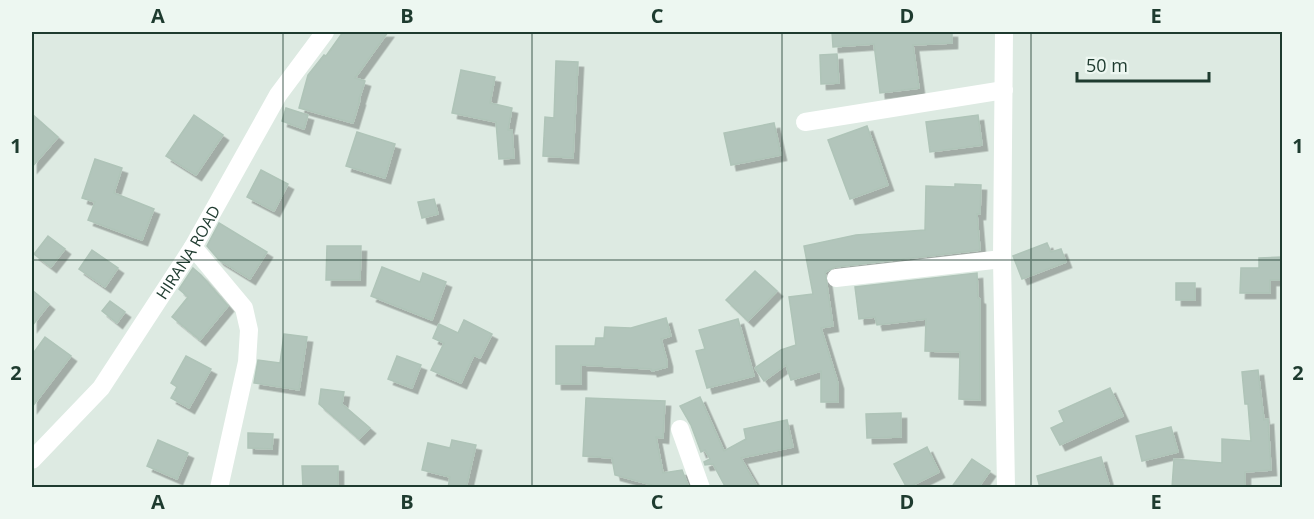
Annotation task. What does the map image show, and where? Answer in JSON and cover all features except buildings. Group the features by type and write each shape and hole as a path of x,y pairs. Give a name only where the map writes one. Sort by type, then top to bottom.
{"street":[{"name":"HIRANA ROAD","path":"32,460 101,388 193,247 278,95 325,32"},
{"path":"1004,32 1002,259 1006,488"},
{"path":"806,122 1004,90"},
{"path":"193,247 244,308 249,330 247,362 219,488"},
{"path":"836,278 1002,259"},
{"path":"680,429 701,488"}]}
